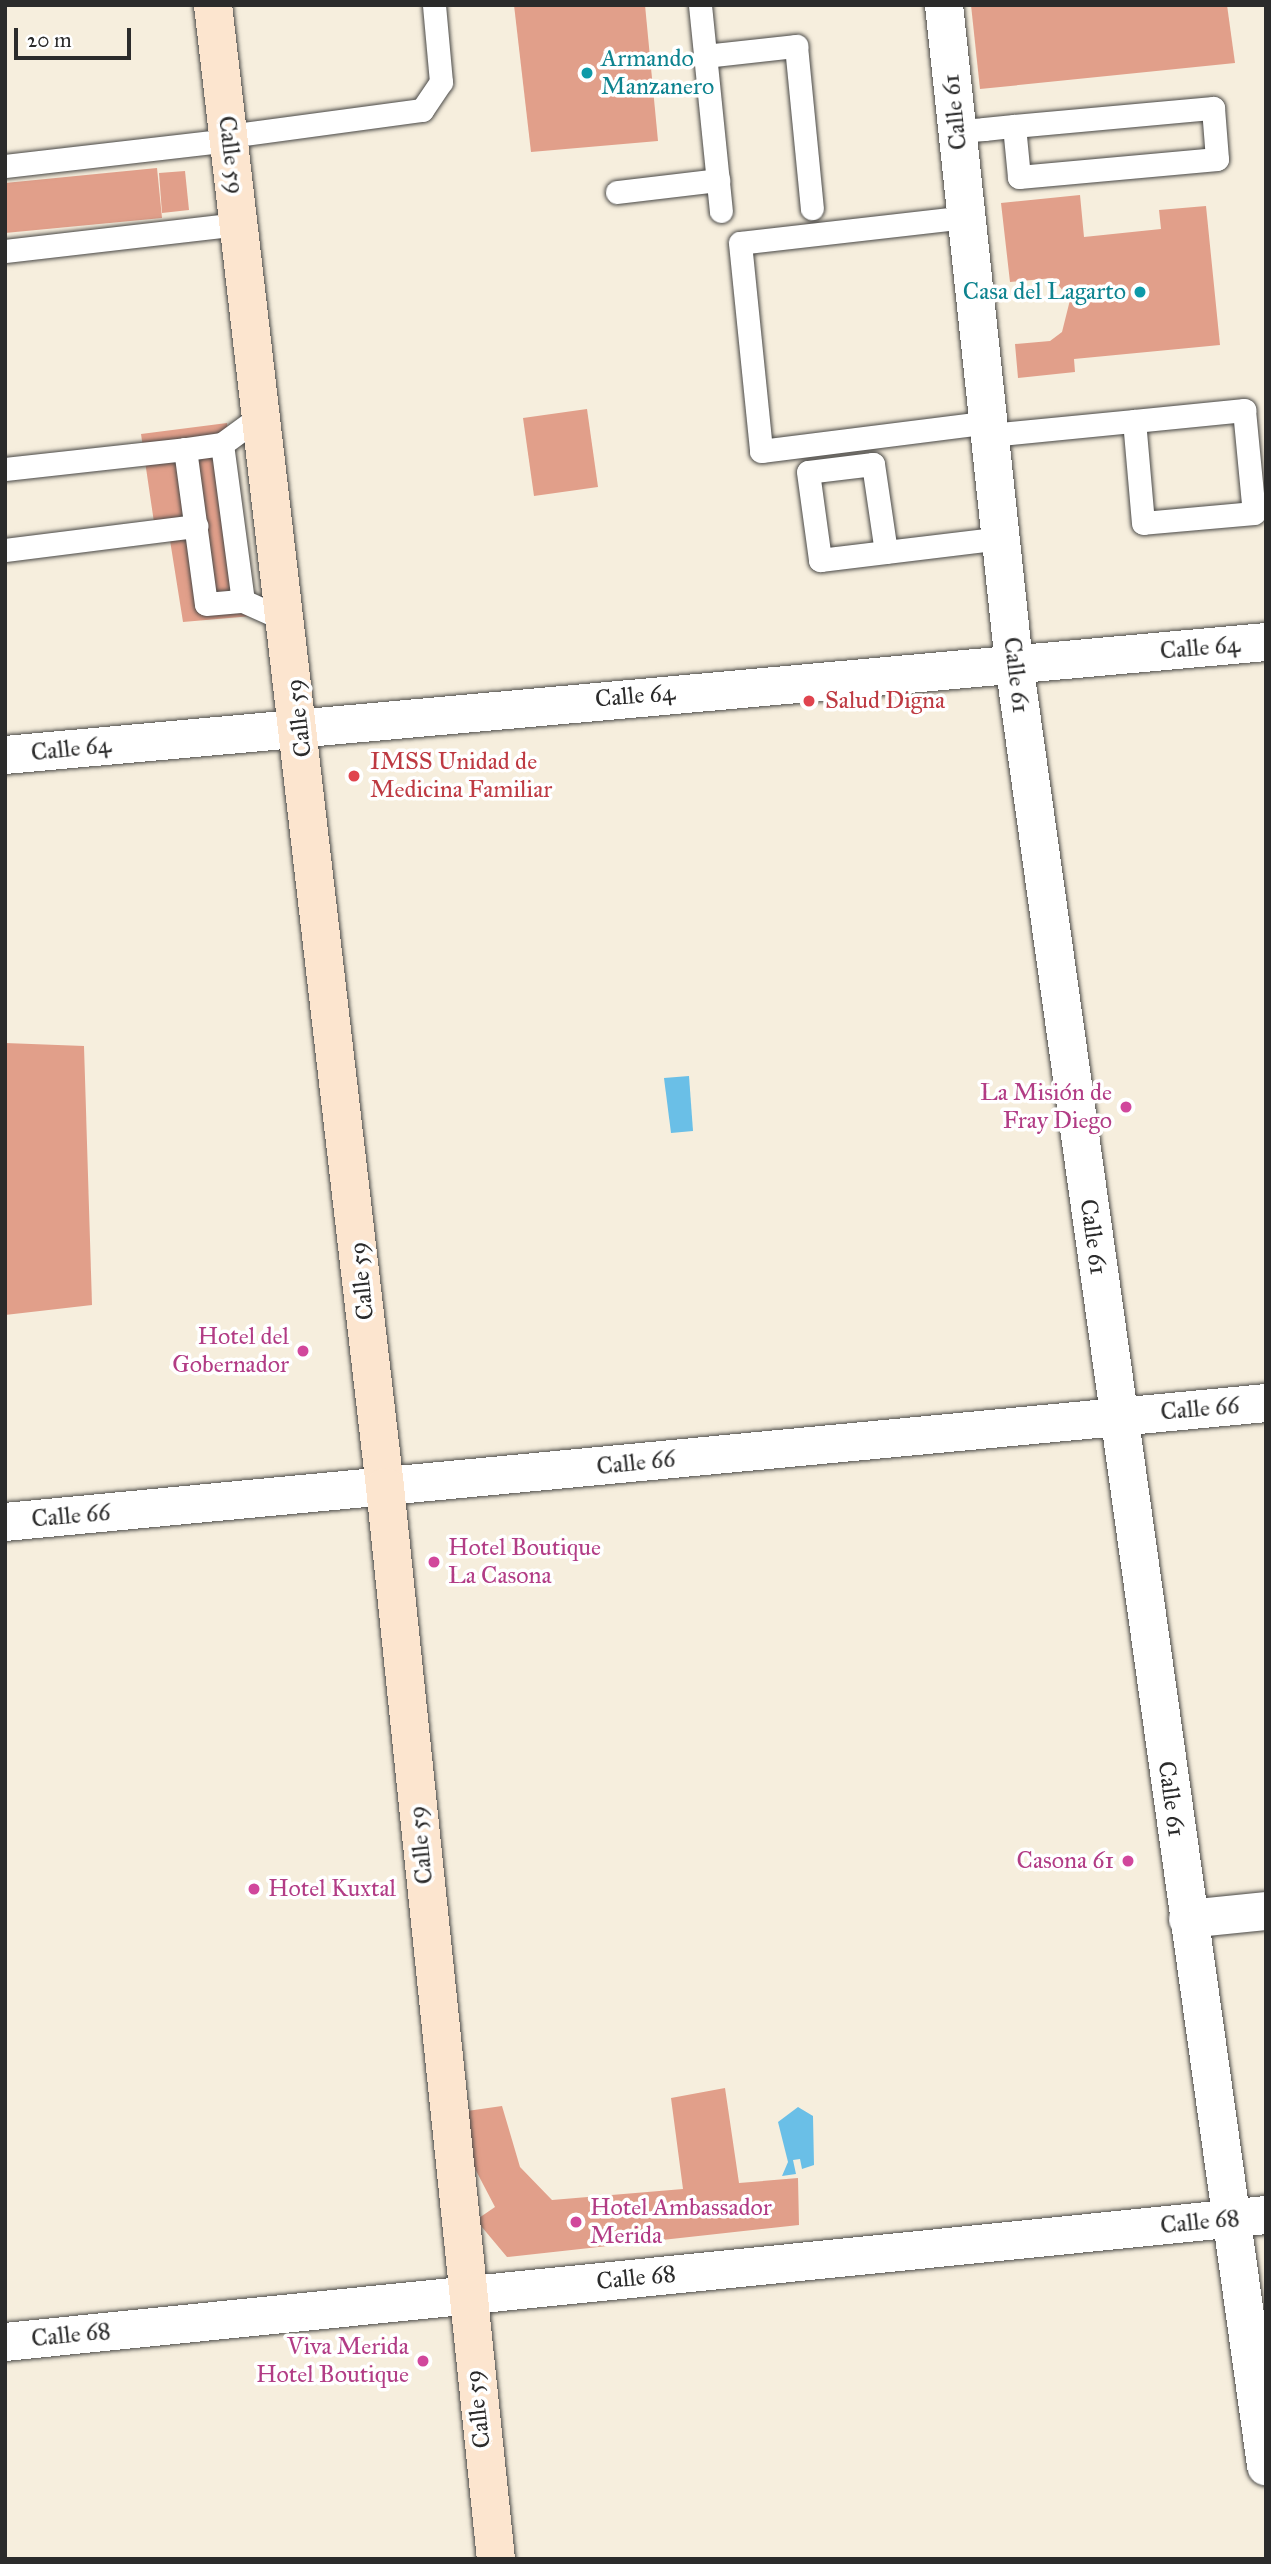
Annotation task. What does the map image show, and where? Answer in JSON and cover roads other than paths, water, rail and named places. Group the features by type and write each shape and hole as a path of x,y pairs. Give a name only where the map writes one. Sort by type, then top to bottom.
{"main road":[{"name":"Calle 59","path":"213,5 301,725 385,1488 465,2295 496,2559"}],"street":[{"name":"Calle 61","path":"944,5 1014,663 1188,1919 1248,2217 1266,2466"},
{"name":"Calle 64","path":"5,755 301,725 1266,642"},
{"name":"Calle 66","path":"5,1522 385,1488 1266,1402"},
{"path":"1188,1919 1266,1911"},
{"name":"Calle 68","path":"5,2342 1248,2217"}],"lane":[{"path":"5,166 422,110 441,82 434,5"},
{"path":"700,5 721,211"},
{"path":"705,56 796,46 812,208"},
{"path":"957,131 1213,108 1217,159 1018,177 1014,126"},
{"path":"617,192 718,180"},
{"path":"967,217 740,243 761,451 989,429 1133,421 1244,410 1254,513 1143,523 1133,421"},
{"path":"5,251 240,225"},
{"path":"5,470 222,444 263,414"},
{"path":"222,444 243,601"},
{"path":"185,449 206,604 243,601 288,621"},
{"path":"886,552 873,464 808,472 820,561 1001,538"},
{"path":"5,550 196,526"}],"water":[{"path":"689,1076 693,1131 671,1133 664,1078"},
{"path":"798,2107 813,2116 814,2165 802,2169 800,2159 793,2160 796,2174 782,2176 788,2162 778,2122"}],"place":[{"name":"Armando Manzanero","path":"587,73"},
{"name":"Casa del Lagarto","path":"1140,292"},
{"name":"Salud Digna","path":"809,701"},
{"name":"IMSS Unidad de Medicina Familiar","path":"354,776"},
{"name":"La Misión de Fray Diego","path":"1126,1107"},
{"name":"Hotel del Gobernador","path":"303,1351"},
{"name":"Hotel Boutique La Casona","path":"434,1562"},
{"name":"Casona 61","path":"1128,1861"},
{"name":"Hotel Kuxtal","path":"254,1889"},
{"name":"Hotel Ambassador Merida","path":"576,2222"},
{"name":"Viva Merida Hotel Boutique","path":"423,2361"}]}
